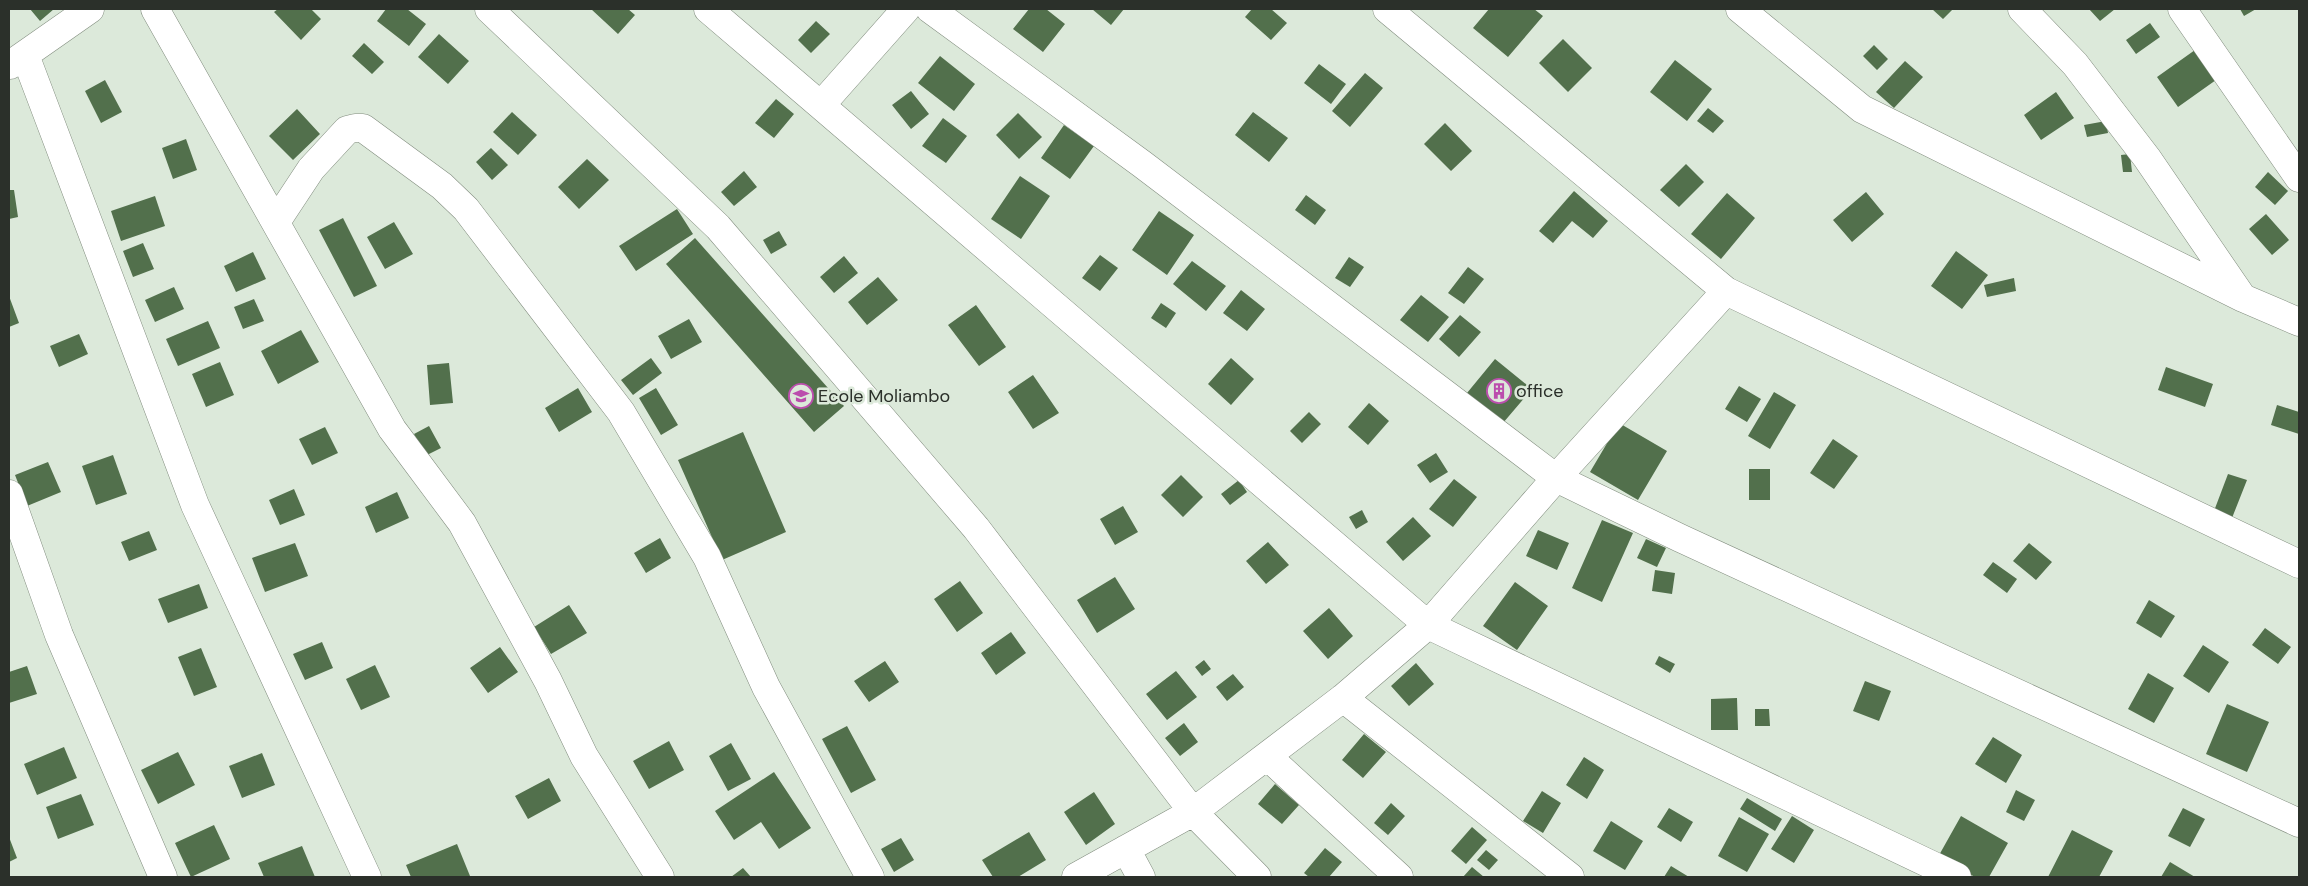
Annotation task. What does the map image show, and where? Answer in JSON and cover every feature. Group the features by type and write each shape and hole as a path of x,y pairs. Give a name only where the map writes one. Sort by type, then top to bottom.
{"street":[{"path":"90,9 17,60 195,505 367,877"},
{"path":"155,9 392,429 462,523 548,681 584,756 660,877"},
{"path":"489,9 718,227 976,528 1193,812 1257,877"},
{"path":"708,9 1428,626 1957,877"},
{"path":"821,105 906,9"},
{"path":"930,9 1142,164 1556,478 1680,538 2299,823"},
{"path":"1387,9 1726,291 2299,564"},
{"path":"1740,9 1862,109 2243,298 2299,322"},
{"path":"2022,9 2075,64 2123,126 2243,298"},
{"path":"2182,9 2299,178"},
{"path":"276,222 311,169 347,130 355,128 363,128 442,186 466,209 626,421 707,557 766,687 870,877"},
{"path":"1076,877 1193,812 1342,698 1428,626 1556,478 1726,291"},
{"path":"9,494 59,635 163,877"},
{"path":"1342,698 1570,877"},
{"path":"1267,756 1399,877"},
{"path":"1126,849 1141,877"}],"building":[{"path":"30,9 54,9 40,21"},
{"path":"278,9 311,9 321,19 301,40 274,12"},
{"path":"386,9 407,9 426,24 409,46 377,21"},
{"path":"591,9 628,9 635,15 618,34"},
{"path":"1029,9 1046,9 1065,24 1043,52 1013,29"},
{"path":"1092,9 1124,9 1111,25"},
{"path":"1252,9 1271,9 1287,23 1271,40 1245,17"},
{"path":"1489,9 1534,9 1543,16 1508,57 1473,28"},
{"path":"1932,9 1953,9 1943,19"},
{"path":"2089,9 2115,9 2100,21"},
{"path":"2240,9 2256,9 2244,16"},
{"path":"816,21 830,34 811,53 798,40"},
{"path":"2150,23 2160,37 2136,54 2126,40"},
{"path":"439,34 469,61 448,84 418,57"},
{"path":"1563,39 1592,68 1568,92 1539,63"},
{"path":"364,43 384,62 372,74 352,56"},
{"path":"1874,45 1888,59 1877,70 1863,56"},
{"path":"2195,50 2216,80 2178,107 2157,77"},
{"path":"940,56 975,84 954,111 918,83"},
{"path":"1675,60 1712,89 1687,121 1650,92"},
{"path":"1905,61 1923,77 1894,108 1876,92"},
{"path":"1319,64 1346,84 1331,104 1304,83"},
{"path":"1365,73 1383,88 1350,127 1332,111"},
{"path":"105,80 122,112 101,123 85,91"},
{"path":"911,91 929,114 911,129 892,105"},
{"path":"2056,92 2074,118 2041,140 2024,115"},
{"path":"776,99 794,114 774,138 755,123"},
{"path":"1708,108 1724,121 1713,133 1697,121"},
{"path":"297,109 320,134 293,160 269,136"},
{"path":"512,112 537,135 518,155 493,132"},
{"path":"1253,112 1288,138 1269,162 1235,135"},
{"path":"1018,113 1042,137 1019,159 996,135"},
{"path":"943,118 967,136 946,163 922,146"},
{"path":"2106,121 2108,133 2087,137 2084,125"},
{"path":"1445,123 1472,151 1451,171 1424,144"},
{"path":"1064,125 1094,146 1070,179 1041,158"},
{"path":"186,139 197,170 173,179 162,148"},
{"path":"491,148 508,165 492,180 476,162"},
{"path":"2130,154 2132,172 2123,172 2121,155"},
{"path":"587,159 609,180 579,209 558,187"},
{"path":"1686,164 1704,182 1679,207 1660,190"},
{"path":"744,171 757,187 734,206 721,192"},
{"path":"2268,172 2288,191 2275,205 2255,187"},
{"path":"1020,176 1050,196 1021,239 991,219"},
{"path":"9,190 14,190 18,217 9,219"},
{"path":"1574,191 1608,221 1593,238 1572,221 1553,243 1539,231"},
{"path":"1866,192 1884,214 1852,242 1833,220"},
{"path":"1727,193 1755,218 1721,259 1691,234"},
{"path":"1306,195 1326,210 1315,225 1295,210"},
{"path":"155,196 165,226 121,241 111,211"},
{"path":"677,209 693,234 636,271 619,246"},
{"path":"1159,211 1194,235 1167,275 1132,250"},
{"path":"2266,214 2289,240 2272,255 2249,229"},
{"path":"343,218 377,286 354,297 319,230"},
{"path":"394,222 413,254 385,269 367,237"},
{"path":"779,231 787,245 771,254 763,240"},
{"path":"695,238 844,406 814,432 666,264"},
{"path":"143,243 154,269 133,277 123,251"},
{"path":"1956,251 1988,275 1962,309 1931,286"},
{"path":"253,252 266,279 236,292 224,266"},
{"path":"1100,255 1118,268 1100,291 1082,278"},
{"path":"844,256 858,273 834,293 820,277"},
{"path":"1349,257 1364,267 1350,287 1335,278"},
{"path":"1192,261 1226,286 1206,311 1173,284"},
{"path":"1468,267 1484,279 1464,304 1448,293"},
{"path":"878,277 898,300 867,325 848,302"},
{"path":"2014,278 2016,291 1987,297 1984,285"},
{"path":"174,287 184,309 155,322 145,300"},
{"path":"1241,290 1265,309 1247,331 1223,313"},
{"path":"1421,295 1449,317 1428,342 1400,320"},
{"path":"9,296 19,323 9,327"},
{"path":"254,299 264,321 243,329 234,307"},
{"path":"1161,303 1176,313 1166,328 1151,318"},
{"path":"976,305 1006,347 979,366 948,325"},
{"path":"1460,315 1481,332 1459,357 1439,339"},
{"path":"689,319 702,342 671,359 658,336"},
{"path":"208,321 220,348 178,366 166,339"},
{"path":"301,330 319,362 278,384 261,351"},
{"path":"79,334 88,354 59,367 50,346"},
{"path":"651,358 662,373 633,395 621,380"},
{"path":"1231,358 1254,379 1231,405 1208,384"},
{"name":"office","path":"1495,359 1532,389 1503,423 1467,393"},
{"path":"220,362 234,395 206,407 192,374"},
{"path":"449,363 453,403 430,405 427,365"},
{"path":"2166,367 2213,384 2205,407 2158,390"},
{"path":"1033,375 1059,413 1033,429 1008,392"},
{"path":"1739,386 1761,399 1747,422 1725,409"},
{"path":"578,388 592,412 559,432 545,408"},
{"path":"656,388 678,425 661,435 639,398"},
{"path":"1774,392 1796,405 1770,449 1748,436"},
{"path":"1369,403 1389,421 1368,445 1348,427"},
{"path":"2277,405 2299,412 2299,434 2271,425"},
{"path":"1309,412 1321,424 1302,443 1290,431"},
{"path":"1619,423 1667,451 1638,500 1590,472"},
{"path":"429,426 441,448 425,456 414,434"},
{"path":"325,427 338,453 312,465 299,439"},
{"path":"743,432 786,532 722,560 678,460"},
{"path":"1833,439 1858,456 1834,489 1810,473"},
{"path":"1436,453 1448,472 1430,483 1417,465"},
{"path":"113,455 127,494 96,505 82,466"},
{"path":"48,462 61,492 27,506 15,475"},
{"path":"1749,469 1770,469 1770,500 1749,500"},
{"path":"2228,474 2247,480 2232,518 2214,511"},
{"path":"1181,475 1203,497 1183,517 1161,495"},
{"path":"1454,479 1477,497 1453,527 1429,509"},
{"path":"1239,480 1247,492 1230,505 1221,494"},
{"path":"294,489 305,515 280,525 269,500"},
{"path":"397,492 409,518 376,533 365,507"},
{"path":"1123,506 1138,532 1115,545 1100,519"},
{"path":"1362,510 1368,522 1356,529 1349,517"},
{"path":"1413,517 1431,536 1403,561 1386,542"},
{"path":"1602,520 1633,533 1602,602 1572,588"},
{"path":"1538,530 1569,543 1557,570 1526,556"},
{"path":"149,531 157,550 129,561 121,542"},
{"path":"660,538 671,558 646,573 634,553"},
{"path":"1646,539 1666,548 1657,567 1637,558"},
{"path":"1268,542 1289,565 1266,584 1246,561"},
{"path":"295,543 308,576 265,592 252,558"},
{"path":"2029,543 2052,562 2036,580 2013,561"},
{"path":"1993,562 2017,579 2007,593 1983,575"},
{"path":"1655,570 1675,573 1672,594 1652,591"},
{"path":"1115,577 1135,609 1097,633 1077,600"},
{"path":"960,581 983,613 957,632 934,599"},
{"path":"1515,582 1548,606 1517,650 1483,626"},
{"path":"199,584 208,608 168,623 158,599"},
{"path":"2149,600 2175,616 2161,638 2136,623"},
{"path":"569,605 587,633 551,654 534,627"},
{"path":"1329,608 1353,636 1328,659 1303,631"},
{"path":"2265,628 2291,647 2278,664 2252,645"},
{"path":"1011,632 1026,653 996,675 981,653"},
{"path":"322,642 333,668 305,680 293,654"},
{"path":"2203,645 2229,662 2209,693 2183,676"},
{"path":"500,647 518,672 488,693 470,668"},
{"path":"201,648 217,687 194,696 178,657"},
{"path":"1659,656 1675,664 1670,673 1655,664"},
{"path":"1204,660 1211,669 1202,676 1195,667"},
{"path":"885,661 899,682 869,702 854,681"},
{"path":"1416,663 1434,684 1409,706 1391,686"},
{"path":"375,665 390,697 361,710 346,679"},
{"path":"27,666 37,694 9,703 9,672"},
{"path":"1176,671 1197,697 1167,720 1146,694"},
{"path":"2148,673 2174,688 2154,723 2128,709"},
{"path":"1233,674 1244,687 1227,701 1216,687"},
{"path":"1865,681 1891,691 1879,721 1853,711"},
{"path":"1737,698 1738,730 1711,730 1711,699"},
{"path":"2227,704 2269,722 2247,772 2206,754"},
{"path":"1755,709 1769,709 1770,726 1755,726"},
{"path":"1184,723 1198,742 1180,756 1165,738"},
{"path":"847,726 876,780 851,793 822,739"},
{"path":"1364,734 1386,752 1363,778 1342,760"},
{"path":"1993,737 2022,755 2006,783 1975,764"},
{"path":"669,741 684,770 649,789 633,761"},
{"path":"731,743 751,779 728,791 709,756"},
{"path":"64,747 77,778 37,795 24,764"},
{"path":"178,752 195,785 158,804 141,770"},
{"path":"262,753 275,785 242,798 229,766"},
{"path":"1584,757 1604,770 1587,799 1566,785"},
{"path":"774,772 811,828 779,849 761,822 734,840 715,811"},
{"path":"549,778 561,801 528,819 515,796"},
{"path":"1275,784 1299,805 1282,824 1258,804"},
{"path":"2016,790 2035,800 2024,821 2006,812"},
{"path":"1542,791 1561,803 1543,833 1523,821"},
{"path":"1094,792 1115,824 1086,845 1064,812"},
{"path":"81,794 94,825 58,839 46,807"},
{"path":"1747,798 1782,819 1775,831 1740,809"},
{"path":"1391,803 1405,816 1388,835 1374,823"},
{"path":"1669,808 1693,822 1681,842 1657,827"},
{"path":"2183,808 2205,819 2190,847 2168,836"},
{"path":"1792,816 1814,830 1794,863 1771,849"},
{"path":"1961,816 2008,843 1989,877 1975,877 1938,857"},
{"path":"1739,817 1769,834 1747,872 1718,856"},
{"path":"1611,821 1643,841 1625,870 1593,851"},
{"path":"214,825 230,859 191,877 175,843"},
{"path":"1472,827 1487,840 1466,864 1451,851"},
{"path":"2072,830 2113,851 2099,877 2048,877"},
{"path":"1029,832 1046,860 1018,877 993,877 982,860"},
{"path":"9,837 17,858 9,862"},
{"path":"901,838 914,860 894,872 881,849"},
{"path":"457,844 470,876 411,877 406,865"},
{"path":"302,846 315,877 264,877 258,863"},
{"path":"1325,848 1342,862 1329,877 1309,877 1304,873"},
{"path":"1486,850 1498,860 1489,870 1477,860"},
{"path":"2170,862 2195,877 2161,877"},
{"path":"1671,866 1689,877 1664,877"},
{"path":"1472,867 1484,877 1463,877"},
{"path":"743,868 751,877 731,877"}],"place":[{"name":"office","path":"1499,391"},
{"name":"Ecole Moliambo","path":"801,396"}]}
